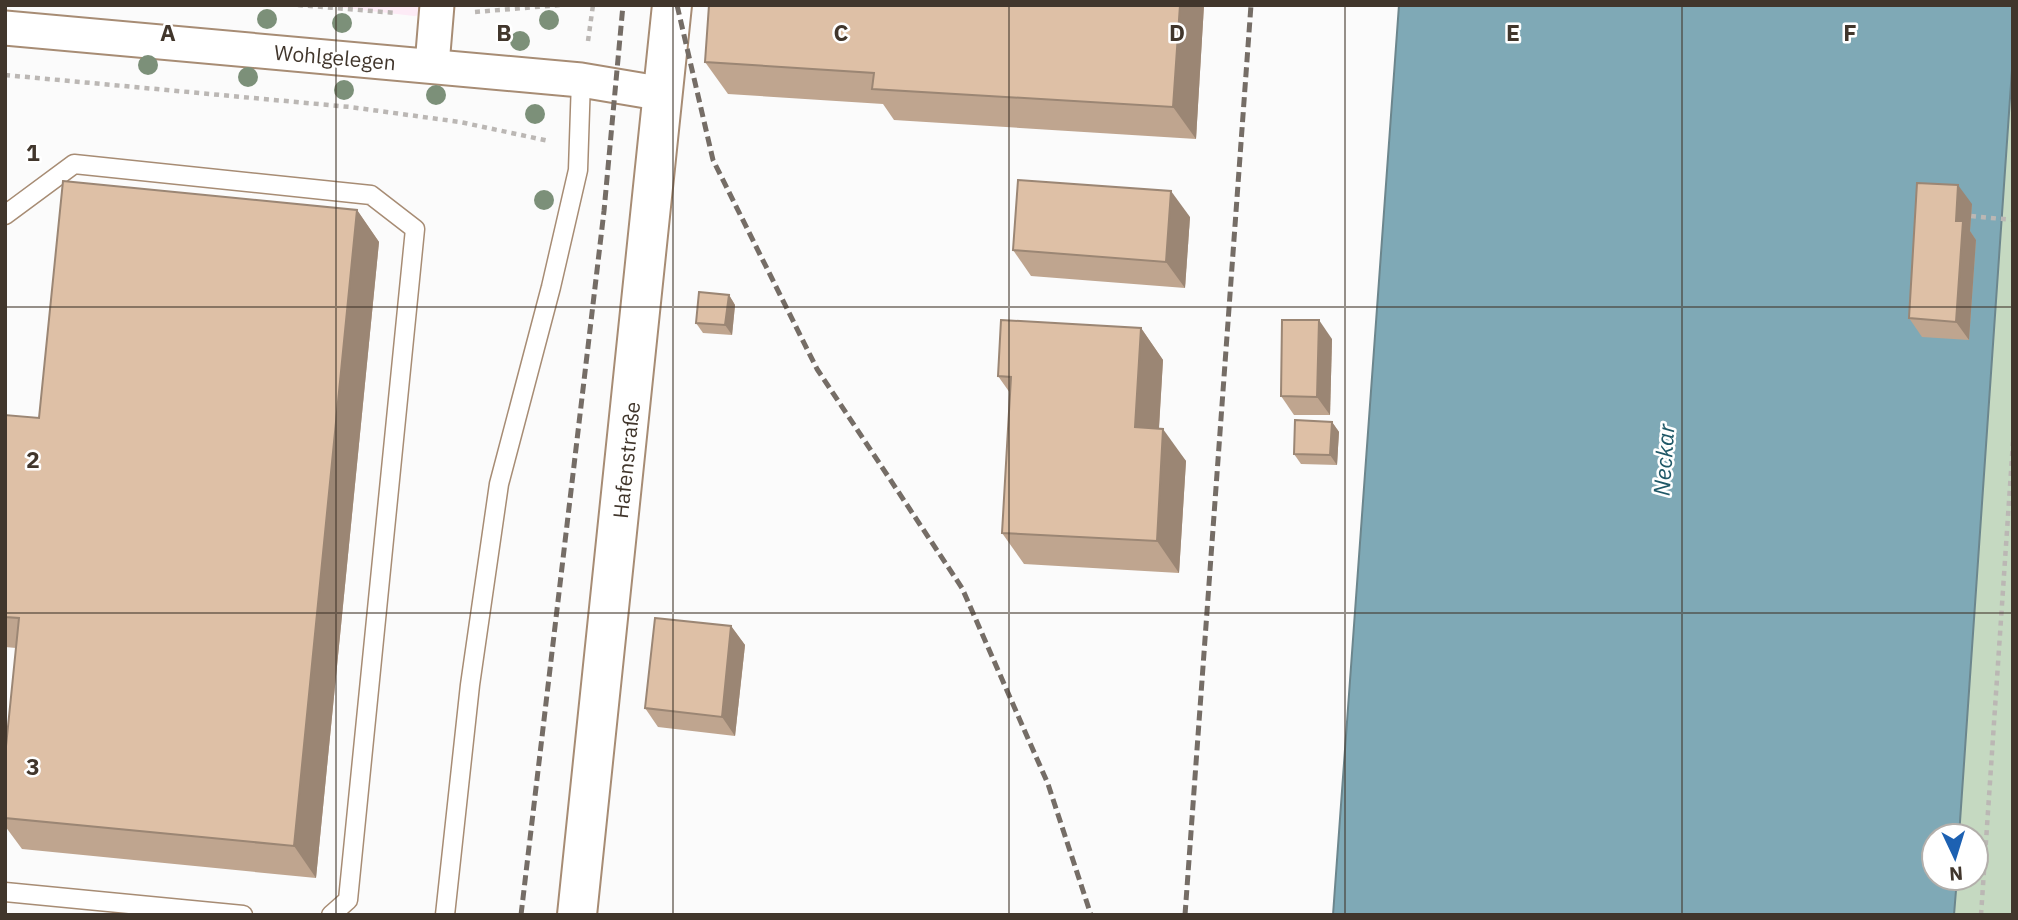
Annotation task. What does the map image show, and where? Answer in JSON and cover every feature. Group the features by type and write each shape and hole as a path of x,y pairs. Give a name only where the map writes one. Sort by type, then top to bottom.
{"main road":[{"name":"Hafenstraße","path":"577,915 672,5"}],"street":[{"path":"432,65 437,5"},
{"name":"Wohlgelegen","path":"11,21 581,80 664,94"}],"lane":[{"path":"445,915 470,685 499,484 554,274 578,170 581,80"},
{"path":"5,215 75,164 372,195 415,229 348,900 331,915"},
{"path":"5,892 243,915"}],"path":[{"path":"5,75 363,108 460,122 555,142 578,155"},
{"path":"1971,216 2013,220"},
{"path":"1981,915 2013,442"}],"shaded area":[{"path":"319,5 455,5 455,9 414,16"}],"green space":[{"path":"2013,55 2013,915 1954,915 1956,892 1990,892 1990,822 1960,822"}],"water":[{"name":"Neckar","path":"1399,5 2013,5 2013,55 1960,822 1920,822 1920,892 1956,892 1954,915 1333,915"}],"building":[{"path":"709,5 1180,5 1173,107 872,89 874,73 705,62"},
{"path":"1018,180 1171,191 1166,262 1013,250"},
{"path":"63,181 357,210 294,846 5,818 5,756 19,618 5,617 5,415 39,418"},
{"path":"1917,183 1958,185 1956,221 1963,221 1956,322 1909,318"},
{"path":"699,292 729,295 725,325 696,323"},
{"path":"1001,320 1141,328 1135,427 1163,429 1157,541 1002,533 1011,377 998,376"},
{"path":"1282,320 1319,320 1317,397 1281,396"},
{"path":"1295,420 1332,422 1330,455 1294,454"},
{"path":"655,618 731,626 722,717 645,708"}],"railway":[{"path":"521,915 604,211 623,5"},
{"path":"677,5 713,160 817,369 962,588 1048,784 1091,915"},
{"path":"1185,915 1251,5"}]}
